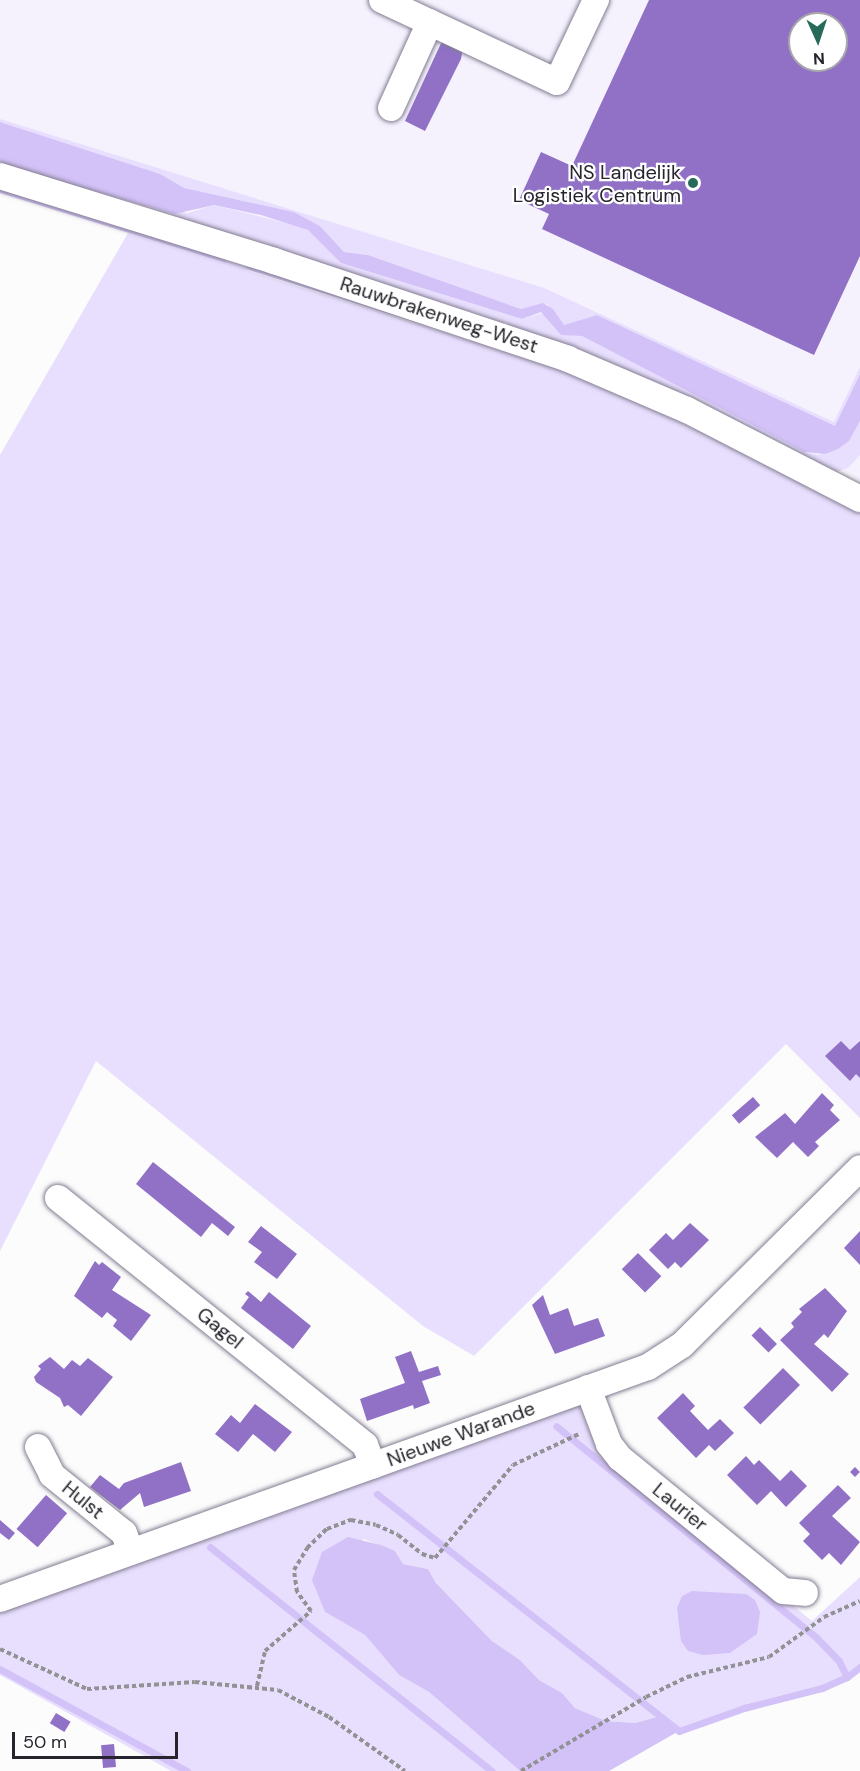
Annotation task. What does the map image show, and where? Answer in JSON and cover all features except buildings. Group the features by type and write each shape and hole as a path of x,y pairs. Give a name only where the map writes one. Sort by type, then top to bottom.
{"street":[{"path":"382,0 557,82 596,0"},
{"path":"392,108 430,22"},
{"name":"Rauwbrakenweg-West","path":"0,176 274,261 568,358 687,410 857,490"},
{"name":"Nieuwe Warande","path":"0,1599 648,1367 682,1345 860,1167"},
{"name":"Gagel","path":"58,1198 365,1445 373,1465"},
{"name":"Laurier","path":"588,1388 609,1444 620,1458 783,1591 805,1593"},
{"name":"Hulst","path":"38,1447 52,1475 124,1533 131,1552"}],"path":[{"path":"257,1686 265,1651 292,1630 311,1611 297,1592 294,1570 307,1548 327,1529 351,1520 376,1525 398,1535 422,1554 435,1558 503,1474 523,1459 577,1435"},
{"path":"521,1771 646,1697 687,1677 769,1658 804,1635 824,1617 860,1601"},
{"path":"0,1649 87,1689 158,1682 257,1686 297,1697 405,1771"}],"shaded area":[{"path":"0,0 860,0 860,480 700,389 553,325 0,144"},
{"path":"0,119 544,288 834,422 860,367 860,374 835,427 597,315 564,325 547,304 521,309 368,255 344,252 320,226 294,212 184,188 159,174 0,122"},
{"path":"0,122 160,174 184,188 294,212 320,226 344,252 368,255 521,309 543,303 553,309 564,325 597,315 835,426 860,374 860,421 849,441 838,449 825,454 804,452 582,336 561,335 541,312 522,319 341,263 308,230 261,215 214,205 175,214 0,164"},
{"path":"0,164 187,213 214,205 302,227 314,233 341,263 522,319 543,313 561,334 582,336 804,452 818,455 838,449 849,441 860,421 860,455 848,468 832,473 722,420"},
{"path":"0,187 228,256 226,263 0,193"},
{"path":"128,233 225,263 228,256 539,352 860,505 860,1118 786,1044 474,1356 423,1326 96,1061 0,1251 0,455","holes":["248,264 530,359 246,270"]},
{"path":"248,263 531,359 246,269"},
{"path":"579,1403 587,1409 611,1458 812,1621 860,1577 860,1669 829,1688 694,1723 679,1731 657,1717 635,1723 606,1721 575,1708 562,1693 539,1680 520,1660 492,1641 436,1583 428,1569 403,1564 395,1551 363,1539 325,1612 365,1635 399,1675 429,1692 520,1771 171,1771 0,1675 0,1610"},
{"path":"348,1537 381,1545 395,1551 403,1564 428,1569 436,1583 492,1641 520,1660 539,1680 562,1693 575,1708 606,1721 635,1723 657,1717 679,1731 609,1771 520,1771 429,1692 399,1675 365,1635 325,1612 312,1580 322,1552"},
{"path":"692,1591 746,1594 755,1600 760,1612 757,1634 730,1653 703,1655 688,1651 681,1641 677,1608 682,1596"}],"waterway":[{"path":"377,1494 679,1731 744,1708 822,1688 847,1677 839,1661 817,1638 556,1426"},
{"path":"210,1547 492,1771"},
{"path":"847,1677 860,1667"},
{"path":"0,1669 187,1771"}],"place":[{"name":"NS Landelijk Logistiek Centrum","path":"693,183"}]}
